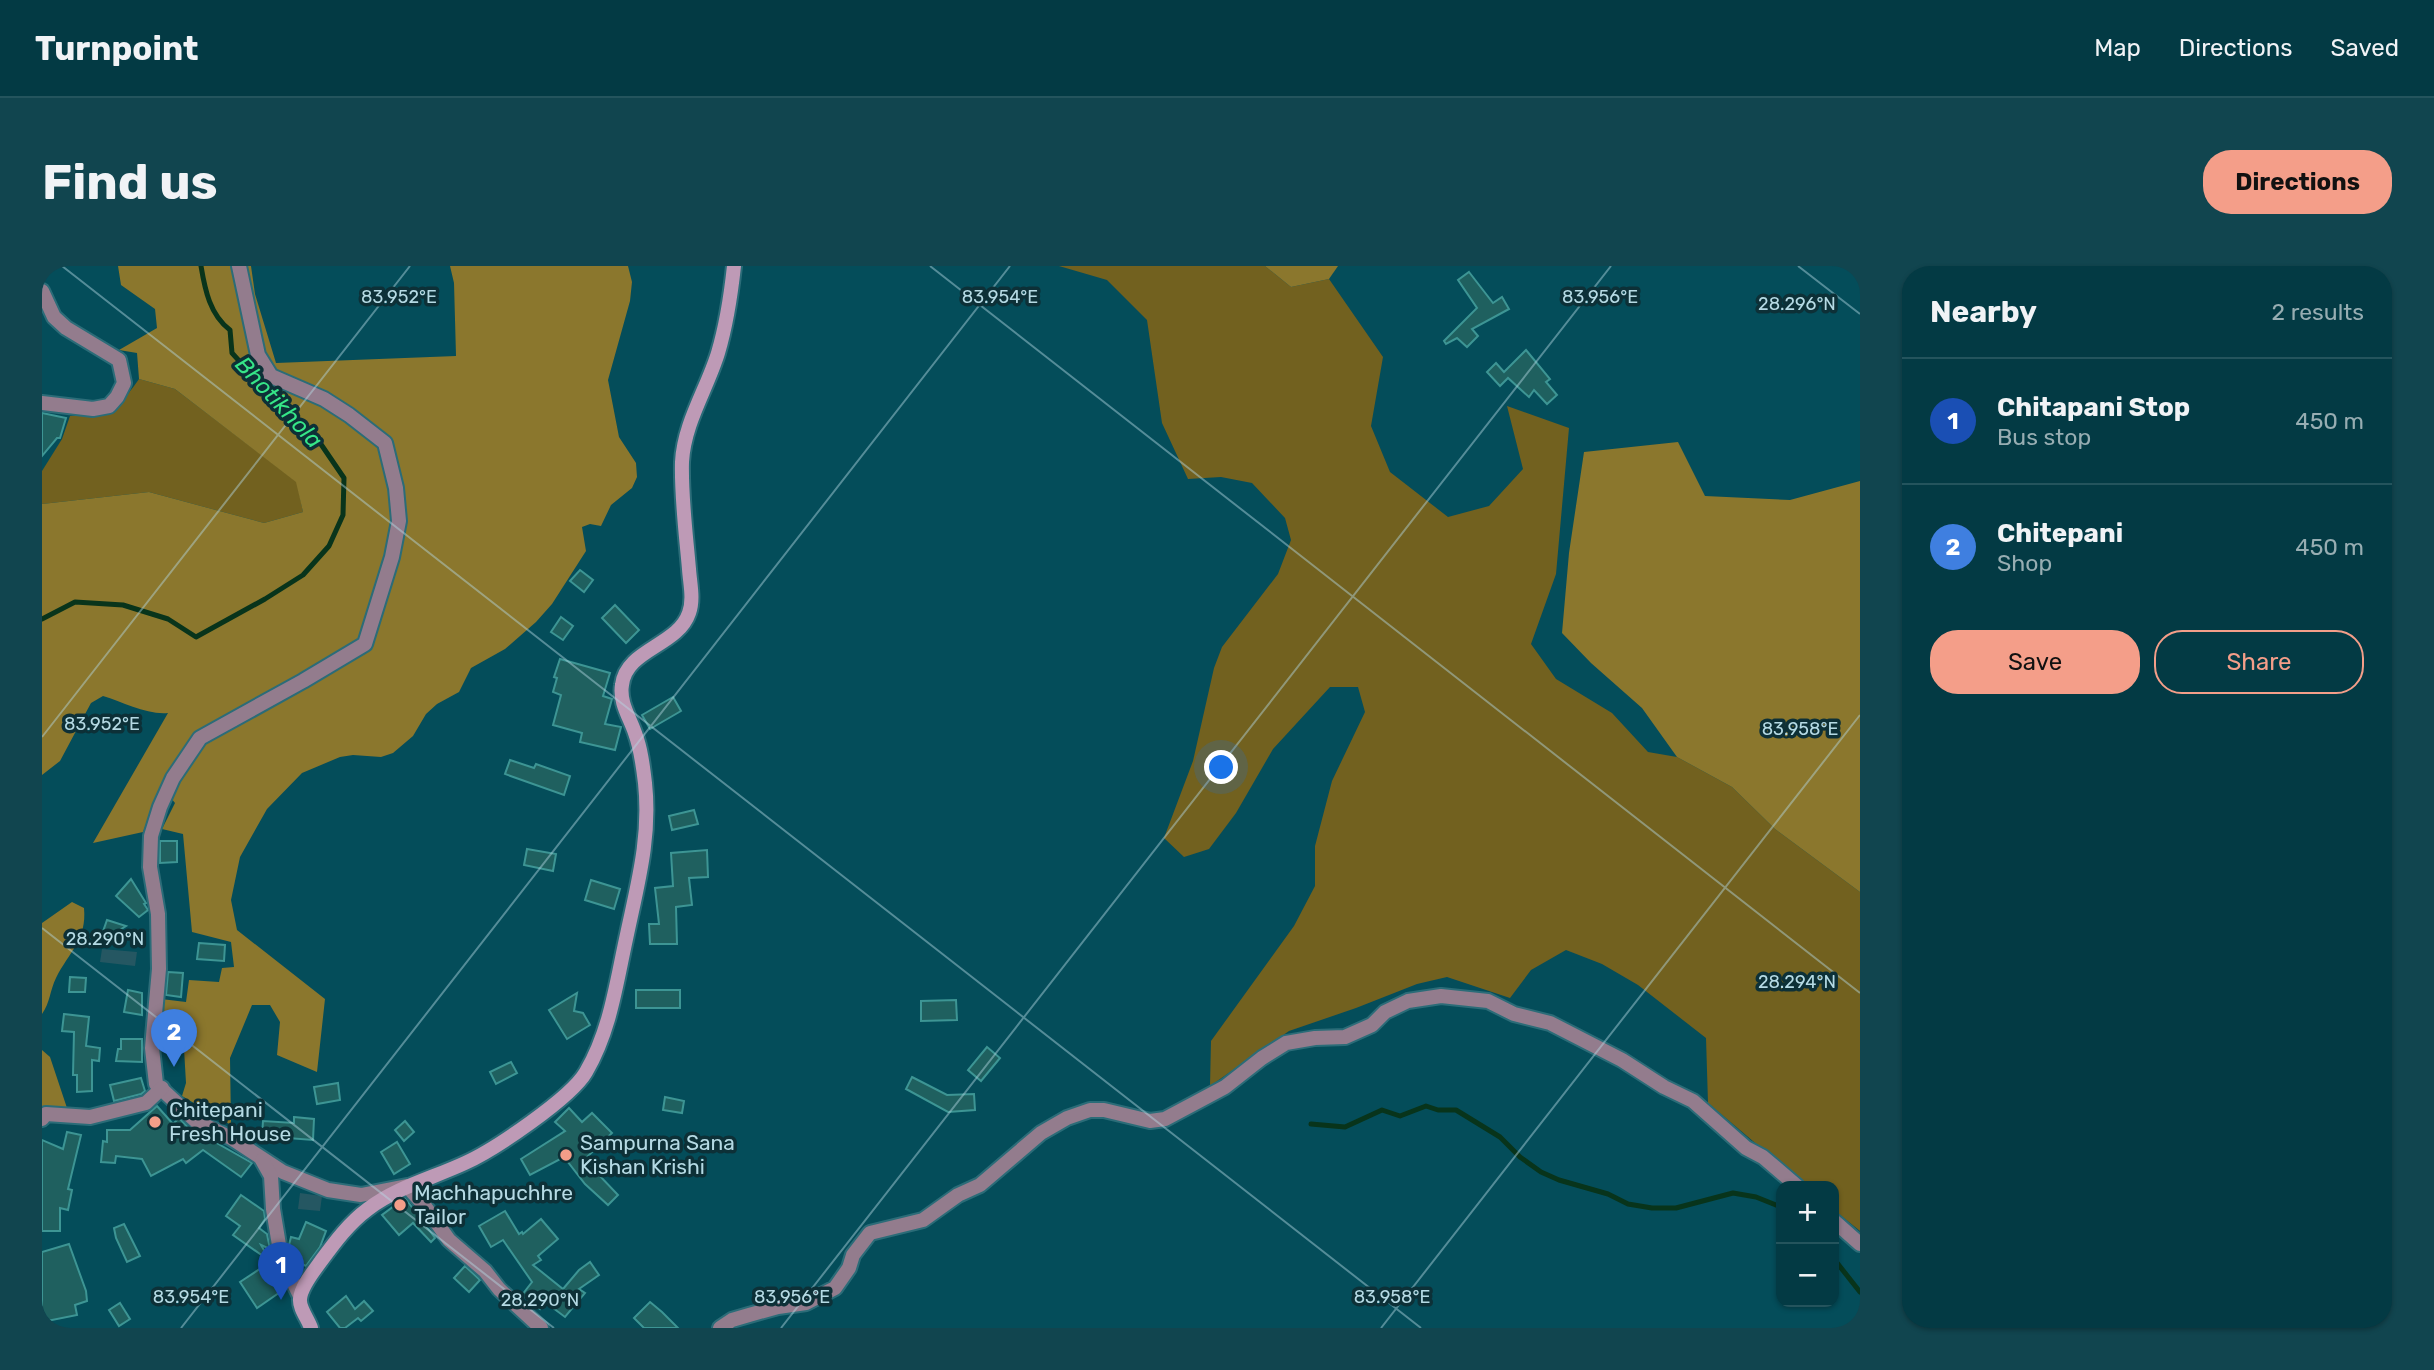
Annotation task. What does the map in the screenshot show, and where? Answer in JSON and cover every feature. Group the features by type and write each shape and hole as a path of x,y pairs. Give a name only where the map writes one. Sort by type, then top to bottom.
{"main road":[{"path":"311,1328 300,1304 300,1296 311,1274 341,1234 368,1209 407,1186 469,1161 557,1103 584,1076 599,1048 608,1022 644,863 648,802 636,734 621,693 622,680 632,664 681,627 688,617 692,589 682,459 686,436 718,353 734,266"}],"street":[{"path":"239,266 258,355 271,376 324,398 385,443 396,488 399,521 392,557 365,644 200,738 173,778 160,807 151,836 150,867 158,914 159,969 152,1048 156,1084 196,1121 231,1138 284,1172 328,1190 361,1195 407,1186 449,1240 485,1271 499,1289 541,1328"},
{"path":"42,291 54,317 66,328 119,360 124,383 109,406 93,409 42,403"},
{"path":"720,1328 732,1320 749,1315 806,1303 835,1288 849,1268 853,1255 870,1233 923,1220 958,1195 980,1185 1041,1133 1067,1118 1090,1110 1104,1110 1150,1121 1165,1119 1225,1087 1286,1043 1345,1037 1371,1025 1385,1012 1408,1002 1441,996 1488,1001 1514,1014 1550,1023 1622,1060 1664,1087 1693,1101 1746,1148 1763,1157 1791,1181"},
{"path":"42,1119 46,1114 90,1117 119,1111 146,1103 162,1088"},
{"path":"259,1156 271,1176 281,1257 300,1296"},
{"path":"1839,1225 1860,1244"}],"shaded area":[{"path":"118,266 251,266 255,294 276,363 456,356 454,283 450,266 628,266 632,282 630,301 608,380 619,437 636,463 637,477 632,488 611,505 601,526 590,524 582,527 586,551 552,604 536,622 505,649 471,668 459,692 437,704 426,714 413,736 393,753 381,757 340,757 302,773 267,809 240,857 231,900 237,930 325,999 317,1072 277,1055 280,1022 270,1005 252,1005 230,1058 231,1125 182,1096 186,1083 184,1049 161,1051 161,999 186,1002 189,980 219,982 222,968 234,967 231,942 192,932 183,834 162,829 175,803 161,786 143,832 93,843 168,713 143,710 103,696 91,703 60,761 42,775 42,504 149,492 264,523 303,512 296,482 175,389 139,379 137,353 119,350 157,328 155,309 121,285"},
{"path":"1059,266 1265,266 1291,287 1329,279 1383,357 1371,426 1390,472 1448,517 1489,506 1523,469 1507,406 1569,428 1556,574 1531,644 1556,679 1612,713 1648,752 1677,757 1732,787 1775,829 1860,892 1860,1231 1839,1214 1839,1181 1800,1181 1708,1103 1706,1038 1638,985 1602,964 1566,950 1531,970 1510,998 1447,977 1417,984 1289,1031 1210,1086 1211,1041 1294,926 1315,886 1315,846 1332,781 1365,712 1358,687 1330,687 1273,749 1236,813 1209,849 1184,857 1164,838 1193,761 1214,668 1222,647 1278,574 1291,540 1285,518 1252,483 1221,477 1188,479 1162,423 1147,320 1107,280"},
{"path":"1265,266 1338,266 1329,279 1291,287"},
{"path":"139,379 175,389 297,482 303,512 264,523 149,492 42,504 42,471 62,439 70,416 111,410 124,399"},
{"path":"1678,442 1705,496 1790,500 1860,481 1860,892 1775,829 1732,787 1677,757 1642,708 1562,633 1569,553 1584,452"},
{"path":"72,902 84,908 83,929 56,978 42,1014 42,923"},
{"path":"102,949 137,952 135,966 100,962"},
{"path":"42,1050 50,1057 67,1108 42,1106"},
{"path":"300,1193 322,1196 320,1211 298,1209"}],"building":[{"path":"1469,272 1493,303 1502,297 1509,309 1472,329 1478,336 1467,347 1457,338 1446,344 1444,341 1477,308 1458,280"},
{"path":"1526,350 1550,379 1546,382 1557,395 1547,404 1534,390 1529,397 1508,378 1500,386 1487,372 1496,363 1504,372"},
{"path":"42,413 66,418 60,438 57,438 42,456"},
{"path":"580,570 593,580 584,592 570,581"},
{"path":"615,605 639,630 626,643 602,618"},
{"path":"561,617 573,626 563,640 551,632"},
{"path":"560,659 610,673 603,696 612,699 605,724 621,727 615,750 580,742 582,733 553,725 561,695 553,692 557,678 554,677"},
{"path":"673,697 681,711 650,729 642,715"},
{"path":"510,760 534,768 536,764 570,776 564,795 505,774"},
{"path":"694,810 698,824 672,830 669,816"},
{"path":"160,841 177,841 177,862 160,863"},
{"path":"527,849 556,854 553,871 524,865"},
{"path":"707,850 708,877 689,878 692,905 676,907 677,944 650,944 649,924 659,924 655,888 673,886 671,853"},
{"path":"131,879 148,910 139,917 116,896"},
{"path":"591,880 620,889 614,909 585,900"},
{"path":"107,920 126,926 99,943"},
{"path":"199,943 225,945 224,961 197,959"},
{"path":"168,972 183,973 181,997 166,995"},
{"path":"70,977 86,978 85,992 69,992"},
{"path":"128,990 142,993 142,1015 124,1012"},
{"path":"636,990 680,990 680,1008 636,1008"},
{"path":"577,993 574,1011 583,1013 590,1025 567,1039 549,1010"},
{"path":"956,1000 957,1020 921,1021 921,1001"},
{"path":"64,1014 89,1017 86,1046 100,1048 99,1061 92,1060 92,1091 77,1092 77,1075 73,1075 74,1032 62,1031"},
{"path":"121,1039 142,1039 142,1062 116,1061 118,1049 121,1049"},
{"path":"987,1047 1000,1058 981,1081 968,1070"},
{"path":"511,1062 517,1073 496,1084 490,1072"},
{"path":"912,1077 947,1095 974,1094 975,1110 948,1112 906,1089"},
{"path":"141,1078 145,1091 114,1101 110,1085"},
{"path":"338,1083 340,1100 317,1104 314,1087"},
{"path":"665,1097 684,1101 682,1113 663,1110"},
{"path":"157,1106 173,1124 179,1118 202,1142 206,1137 252,1163 241,1177 203,1150 186,1163 183,1159 151,1176 142,1159 116,1156 115,1163 101,1162 103,1141 107,1142 107,1130 130,1130"},
{"path":"569,1108 582,1122 592,1113 612,1133 588,1156 600,1171 597,1173 618,1195 608,1205 585,1184 564,1157 530,1175 521,1159 565,1131 555,1122"},
{"path":"294,1117 314,1119 313,1140 262,1136 263,1121 294,1123"},
{"path":"405,1121 414,1132 404,1141 395,1130"},
{"path":"67,1132 81,1135 68,1189 72,1190 68,1210 60,1208 60,1231 42,1231 42,1140 63,1149"},
{"path":"397,1142 410,1164 394,1174 381,1152"},
{"path":"241,1195 264,1211 265,1219 259,1228 267,1234 270,1249 261,1245 270,1261 233,1235 240,1226 226,1216"},
{"path":"405,1198 435,1238 431,1242 413,1223 399,1235 382,1215"},
{"path":"505,1211 519,1234 523,1234 541,1219 558,1239 538,1256 541,1260 533,1265 563,1289 579,1270 590,1262 599,1275 579,1289 585,1293 565,1317 545,1302 540,1309 522,1295 532,1282 503,1240 491,1247 479,1226"},
{"path":"306,1222 326,1231 320,1247 306,1266 293,1260 289,1245 291,1237 299,1239"},
{"path":"124,1224 140,1256 127,1262 114,1228"},
{"path":"69,1244 87,1301 75,1305 77,1315 42,1322 42,1252"},
{"path":"272,1261 286,1288 257,1308 240,1282"},
{"path":"465,1266 480,1280 469,1292 454,1278"},
{"path":"346,1296 355,1309 364,1301 373,1311 361,1321 358,1318 345,1328 340,1328 327,1312"},
{"path":"650,1302 678,1328 644,1328 634,1318"},
{"path":"120,1303 130,1319 119,1326 109,1310"}],"waterway":[{"name":"Bhotikhola","path":"42,619 75,602 123,605 168,619 196,637 303,575 329,546 343,515 344,478 314,434 262,386 232,353 230,330 213,309 201,266"},
{"path":"1311,1124 1345,1127 1382,1110 1400,1116 1426,1106 1438,1110 1456,1110 1500,1137 1520,1157 1541,1172 1608,1194 1628,1204 1676,1208 1733,1193 1756,1197 1776,1205"},
{"path":"1839,1265 1860,1292"}],"place":[{"name":"Chitepani","path":"174,1067"},
{"name":"Chitepani Fresh House","path":"155,1122"},
{"name":"Sampurna Sana Kishan Krishi","path":"566,1155"},
{"name":"Machhapuchhre Tailor","path":"400,1205"},
{"name":"Chitapani Stop","path":"281,1300"}]}
